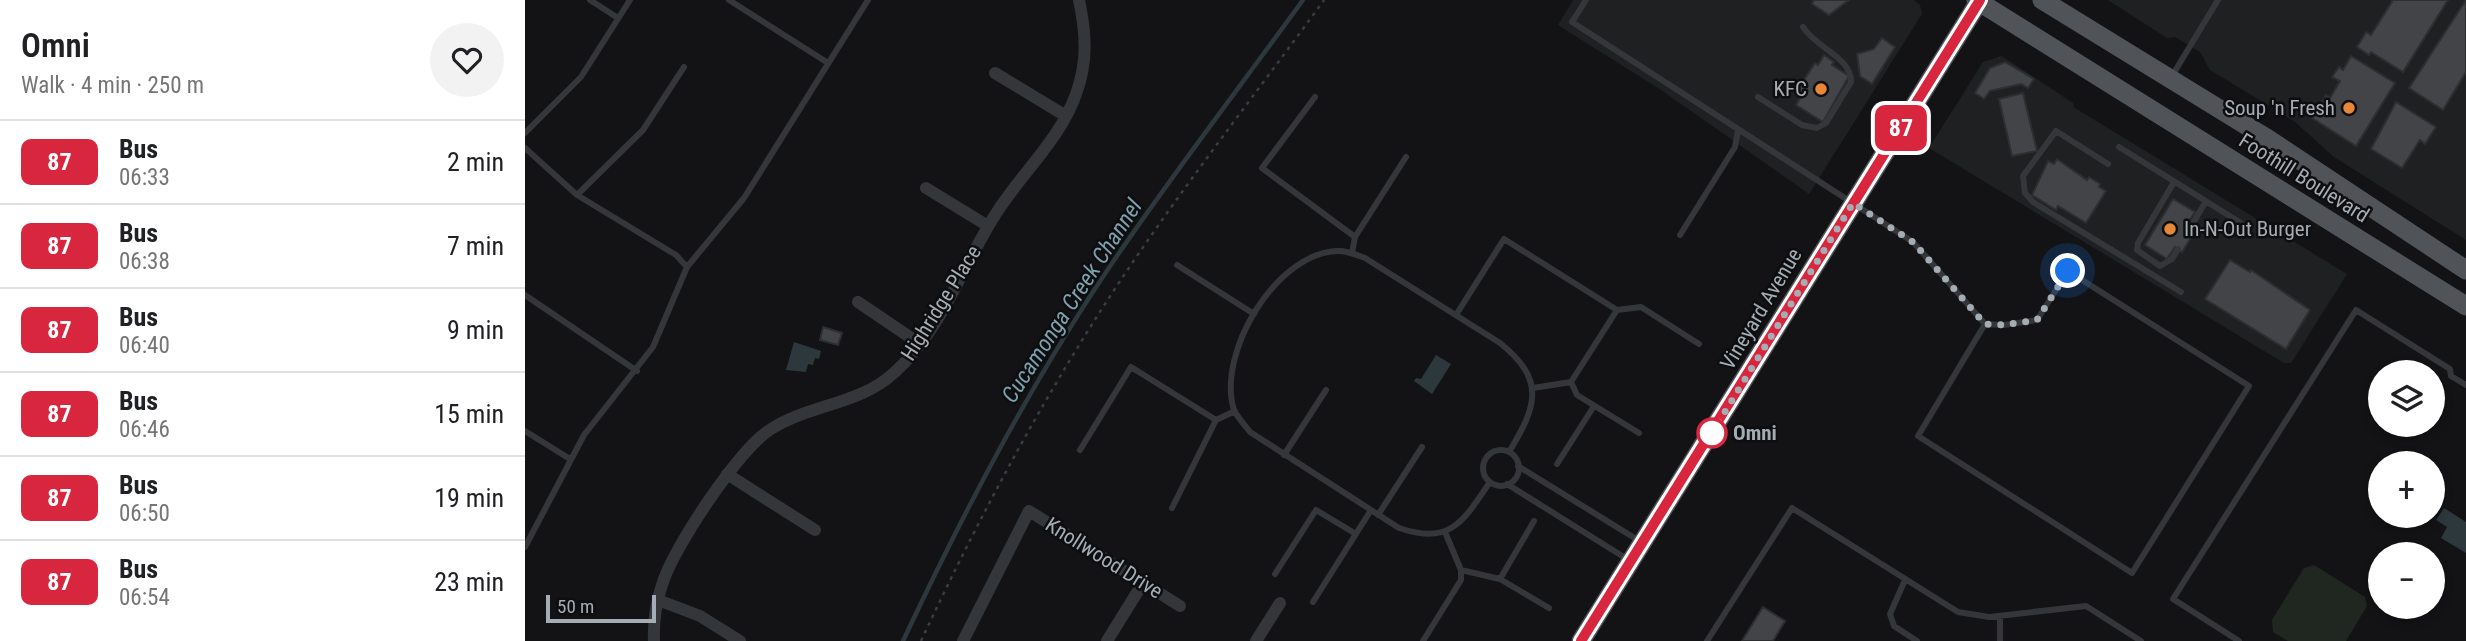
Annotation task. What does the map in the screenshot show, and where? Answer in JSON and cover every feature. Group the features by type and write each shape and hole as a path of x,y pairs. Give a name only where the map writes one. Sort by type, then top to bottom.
{"main road":[{"name":"Foothill Boulevard","path":"2042,0 2265,137 2466,270"},
{"name":"Foothill Boulevard","path":"1978,1 2466,306"},
{"name":"Vineyard Avenue","path":"1581,641 1978,1"}],"street":[{"name":"Highridge Place","path":"654,641 658,600 670,565 727,474 754,443 771,429 871,389 899,369 920,344 961,279 988,226 1066,116 1083,73 1085,43 1079,0"},
{"path":"995,73 1066,116"},
{"path":"926,188 988,226"},
{"path":"858,302 920,344"},
{"path":"727,474 815,530"},
{"name":"Knollwood Drive","path":"963,641 1029,510 1180,606"},
{"path":"1107,641 1143,583"},
{"path":"658,600 700,616 740,641"},
{"path":"1256,641 1280,603"}],"lane":[{"path":"590,0 618,18"},
{"path":"525,133 581,77 630,0"},
{"path":"729,0 828,63"},
{"path":"525,547 584,435 637,371 653,347 687,267 744,198 868,0"},
{"path":"1586,0 1572,22 1913,242 1985,324 2004,325 2037,320 2068,271 2249,386 2132,573 1918,436 1985,324"},
{"path":"2170,79 2218,0"},
{"path":"1758,97 1803,125 1817,128 1826,122 1851,76 1845,64 1810,38 1803,27"},
{"path":"577,195 643,130 684,67"},
{"path":"1315,97 1262,168 1355,237"},
{"path":"1679,235 1735,147 1738,130"},
{"path":"2108,164 2056,131 2023,176 2025,193 2033,202 2181,292"},
{"path":"2119,147 2241,223"},
{"path":"525,148 577,195 675,255 687,267"},
{"path":"1352,253 1355,237 1406,157"},
{"path":"2175,182 2138,243 2137,250 2159,266 2172,260 2178,249"},
{"path":"2189,230 2206,201"},
{"path":"1456,315 1504,239 1617,310 1641,307 1699,344"},
{"path":"1490,482 1468,515 1445,532 1432,535 1415,534 1378,515 1249,432 1235,411 1231,385 1235,356 1266,294 1283,276 1312,259 1337,251 1365,258 1456,315 1517,356 1529,374 1533,388 1526,423 1509,452"},
{"path":"1178,265 1254,314"},
{"path":"525,295 637,371"},
{"path":"1533,388 1571,382 1617,310"},
{"path":"2239,641 2173,599 2356,310 2450,369 2451,376 2466,385"},
{"path":"1080,450 1131,367 1216,420"},
{"path":"1571,382 1577,395 1639,433"},
{"path":"1284,455 1326,390"},
{"path":"1557,464 1594,405"},
{"path":"1172,508 1216,420 1235,411"},
{"path":"525,431 570,459"},
{"path":"1378,515 1422,447"},
{"path":"1490,482 1483,468 1486,458 1499,450 1509,452 1518,466 1642,543"},
{"path":"1507,484 1517,475 1518,466"},
{"path":"1490,482 1507,484 1631,561"},
{"path":"1707,641 1792,508 1958,612 2000,616 2086,606 2141,641"},
{"path":"1275,574 1316,510 1356,534"},
{"path":"1313,602 1371,510"},
{"path":"1500,579 1534,521"},
{"path":"1423,641 1461,580 1461,570 1445,532"},
{"path":"1461,570 1500,579 1549,608"},
{"path":"1905,580 1890,614 1894,626 1917,641"},
{"path":"2000,616 2000,641"}],"path":[{"path":"921,641 995,488 1084,338 1148,240 1324,0"}],"shaded area":[{"path":"1573,0 1914,0 1920,5 1922,14 1809,194 1661,90 1558,25"},
{"path":"2108,0 2466,0 2466,240 2334,157 2294,121 2210,70 2200,52 2175,37 2167,38"},
{"path":"2002,56 2073,103 2075,108 2347,274 2291,363 2284,363 1929,148 1983,62"},
{"path":"794,342 821,351 819,359 815,358 813,365 808,364 806,372 786,370"},
{"path":"1436,355 1451,364 1432,394 1414,381 1416,378 1421,379"},
{"path":"2445,509 2466,522 2466,553 2441,538 2447,527"},
{"path":"2314,565 2365,597 2367,606 2346,641 2288,641 2273,632 2272,620 2304,568"}],"building":[{"path":"1814,0 1849,0 1829,15 1812,4"},
{"path":"2393,0 2448,0 2403,72 2371,52 2369,55 2357,47 2366,32 2371,35"},
{"path":"2466,0 2466,72 2443,110 2409,88"},
{"path":"1882,38 1895,47 1872,84 1860,76 1857,54 1874,49"},
{"name":"KFC","path":"1824,55 1834,62 1832,65 1849,76 1823,122 1796,105 1802,95 1797,91 1815,63 1818,65"},
{"name":"Soup 'n Fresh","path":"2351,56 2395,83 2356,146 2312,118 2326,95 2330,98 2340,81 2332,77 2339,67 2343,70"},
{"path":"2005,62 2034,79 2028,88 2021,84 1990,91 1984,99 1975,93 1990,68"},
{"path":"2023,93 2037,151 2012,156 1999,99"},
{"path":"2396,102 2436,127 2425,144 2420,140 2402,168 2371,149"},
{"path":"2057,159 2087,180 2089,177 2100,184 2099,187 2106,191 2086,223 2058,206 2056,210 2032,195 2048,161 2054,164"},
{"name":"In-N-Out Burger","path":"2173,199 2195,212 2185,227 2194,233 2182,252 2175,247 2167,259 2145,245"},
{"path":"2230,260 2250,272 2251,270 2310,310 2286,349 2205,299"},
{"path":"823,327 842,333 838,345 820,340"},
{"path":"1763,607 1785,621 1773,641 1742,641"}],"waterway":[{"name":"Cucamonga Creek Channel","path":"903,641 1003,442 1088,299 1187,157 1303,0"}],"bus line":[{"name":"87","path":"1581,641 1980,0"}],"place":[{"name":"KFC","path":"1821,89"},
{"name":"Soup 'n Fresh","path":"2349,108"},
{"name":"In-N-Out Burger","path":"2170,229"},
{"name":"Omni","path":"1712,433"}],"route":[{"path":"1712,433 1853,203 1913,242 1985,324 2004,325 2037,320 2068,271"}]}
